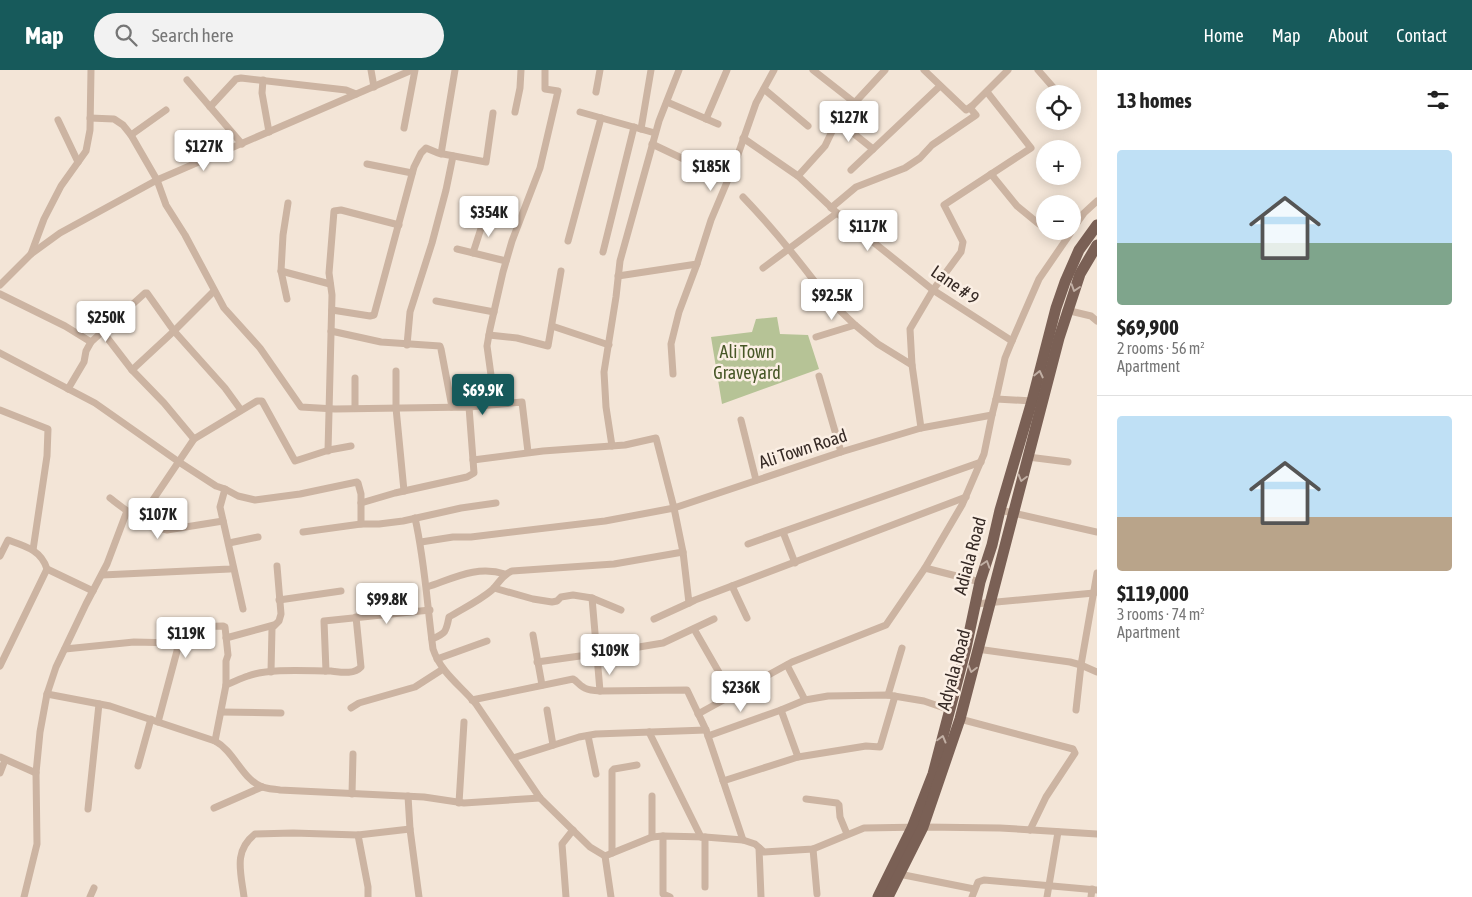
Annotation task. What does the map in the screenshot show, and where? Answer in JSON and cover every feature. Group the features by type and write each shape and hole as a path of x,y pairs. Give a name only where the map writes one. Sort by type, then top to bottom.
{"main road":[{"name":"Adiala Road","path":"878,897 917,827 950,710 972,649 974,604 1032,402 1056,308 1064,282 1079,250 1097,225"},
{"name":"Adyala Road","path":"888,897 899,874 960,719 972,649 990,602 1059,338 1080,274 1097,244"}],"street":[{"path":"31,254 44,219 61,186 86,151 90,130 91,70"},
{"path":"371,70 374,87"},
{"path":"0,285 31,254 60,233 157,180 414,70"},
{"path":"404,128 414,70"},
{"path":"441,154 455,70"},
{"path":"515,112 520,88 521,70"},
{"path":"495,404 487,346 506,261 540,168 555,108 558,91 544,89 545,70"},
{"path":"596,92 600,70"},
{"path":"603,252 651,70"},
{"path":"612,446 606,407 604,372 620,262 655,133 679,70"},
{"path":"706,119 727,70"},
{"path":"673,374 671,344 679,312 711,220 756,103 774,70"},
{"path":"813,70 854,103"},
{"path":"798,176 825,146 838,121 885,70"},
{"path":"924,70 966,110 1008,70"},
{"path":"1038,70 1051,85"},
{"path":"210,107 236,79 241,78 346,90 356,94"},
{"path":"187,80 242,144"},
{"path":"263,80 262,93 269,132"},
{"path":"851,170 940,86"},
{"path":"764,89 808,126"},
{"path":"921,428 912,364 910,329 933,290 961,252 963,245 944,205 1031,148 986,92"},
{"path":"667,102 718,124"},
{"path":"763,268 834,211 856,187 905,168 920,158 932,145 976,115 970,108 972,106"},
{"path":"131,135 166,110"},
{"path":"332,310 374,315 412,173 421,152 426,148 441,154 486,162 493,112"},
{"path":"580,112 655,133"},
{"path":"90,118 114,118 131,135 157,180 166,205 185,235 224,308 260,348 301,406 328,408 452,407 522,402 528,452"},
{"path":"568,241 600,118"},
{"path":"58,120 78,162"},
{"path":"838,121 873,149"},
{"name":"Lane # 9","path":"743,138 798,176 834,211 933,290 1012,341"},
{"path":"652,144 692,163"},
{"path":"407,345 410,312 434,234 453,156"},
{"path":"366,164 412,173"},
{"path":"991,174 1017,206 1036,222"},
{"path":"743,197 790,248 815,282"},
{"path":"1081,218 1097,201"},
{"path":"287,299 281,272 283,234 288,203"},
{"path":"328,451 332,310 329,273 334,211 341,210 398,225"},
{"path":"473,253 485,216"},
{"path":"698,714 787,665 886,625 925,568 966,497 984,454 1004,358 1039,279 1066,240"},
{"path":"457,249 506,261"},
{"path":"618,276 697,264"},
{"path":"489,335 517,338 548,346 561,271"},
{"path":"281,272 330,284"},
{"path":"132,370 214,291"},
{"path":"68,389 84,362 91,342 147,293 174,331 225,388 241,410"},
{"path":"0,294 66,326 91,342"},
{"path":"436,301 494,312"},
{"path":"832,302 878,344 912,364"},
{"path":"1056,308 1091,316 1097,321"},
{"path":"816,337 855,325"},
{"path":"552,326 609,345"},
{"path":"102,331 132,370 164,403 194,439"},
{"path":"331,331 381,342 440,346 452,407"},
{"path":"0,353 95,403 179,462 216,486 238,496 255,500 300,494 357,482 361,494 361,524"},
{"path":"396,371 396,408 404,490"},
{"path":"820,376 841,452"},
{"path":"354,408 355,378"},
{"path":"996,399 1032,402"},
{"path":"140,519 194,439 257,401 262,401 295,461 351,446"},
{"path":"361,502 404,490 467,477 474,473 470,406"},
{"path":"0,410 48,429 34,550"},
{"name":"Ali Town Road","path":"421,542 453,536 471,537 605,521 674,508 841,452 921,428 992,415"},
{"path":"741,420 756,480"},
{"path":"473,460 528,452 625,445 656,438 684,552 689,604"},
{"path":"1028,457 1068,462"},
{"path":"748,544 981,462"},
{"path":"225,489 220,507 243,609"},
{"path":"654,619 695,600 966,497"},
{"path":"110,498 154,527 166,530 224,522"},
{"path":"303,532 361,524 379,524 496,503"},
{"path":"1000,510 1097,532"},
{"path":"24,897 37,844 36,773 40,732 47,694 56,667 107,564 127,511"},
{"path":"416,518 430,610 433,649 437,659 447,674 472,700 540,798 590,848 608,855 652,837 663,836 743,840 756,844 764,852 813,849 864,828 917,827 1097,834"},
{"path":"783,532 795,563"},
{"path":"229,543 258,537"},
{"path":"0,556 8,540 30,547 45,562 47,569 0,666"},
{"path":"432,639 443,634 449,617 478,600 494,588 505,574 512,571 614,564 684,552"},
{"path":"271,672 272,628 280,618 277,566"},
{"path":"102,575 230,570 233,568"},
{"path":"925,568 980,582"},
{"path":"47,569 93,591"},
{"path":"427,587 478,570 491,570 505,574"},
{"path":"1076,710 1081,665 1097,573"},
{"path":"732,586 747,618"},
{"path":"494,588 552,602 557,601 561,597 573,595 592,598 621,610"},
{"path":"280,600 341,591"},
{"path":"974,604 1094,593"},
{"path":"592,598 600,691"},
{"path":"326,671 324,621 430,610"},
{"path":"226,686 249,675 271,672 297,670 350,672 359,670 361,667 356,617"},
{"path":"597,654 663,643 714,619"},
{"path":"226,638 274,625"},
{"path":"138,766 176,652 179,628 182,627 225,627 228,655 226,660 226,686 215,741"},
{"path":"694,628 732,695"},
{"path":"532,635 542,685"},
{"path":"437,659 488,641"},
{"path":"65,649 134,642 177,644"},
{"path":"723,781 798,757 866,746 880,747 902,648"},
{"path":"972,649 1070,662 1097,672"},
{"path":"537,662 580,656"},
{"path":"787,665 805,700"},
{"path":"351,708 359,703 415,687 443,669"},
{"path":"472,700 573,679 587,690 687,690 707,733 743,840"},
{"path":"47,694 110,706 215,741 222,745 253,782 262,787 408,796 459,803 540,798"},
{"path":"513,758 579,737 649,732 707,733 781,710 805,700 828,696 892,696 924,701 950,710"},
{"path":"88,809 99,704"},
{"path":"547,710 553,745"},
{"path":"781,710 798,757"},
{"path":"221,712 281,713"},
{"path":"960,719 1073,749 1075,752 1046,796 1030,830"},
{"path":"459,803 464,722"},
{"path":"649,732 703,837 705,887"},
{"path":"588,736 596,774"},
{"path":"352,794 353,754"},
{"path":"0,773 3,758 36,773"},
{"path":"611,897 608,855 612,772 614,769 637,765"},
{"path":"214,808 262,787"},
{"path":"408,796 410,829 419,897"},
{"path":"652,796 652,837"},
{"path":"806,799 837,803 847,834"},
{"path":"244,897 239,859 244,845 255,834 358,835 410,829"},
{"path":"566,897 562,844 573,830"},
{"path":"1047,897 1058,832"},
{"path":"358,835 368,887 368,897"},
{"path":"663,836 663,894 670,897"},
{"path":"760,848 761,897"},
{"path":"813,849 817,894"},
{"path":"899,874 973,893 978,882 984,880 1094,889 1091,897"},
{"path":"90,897 94,888"}],"green space":[{"name":"Ali Town Graveyard","path":"777,317 780,334 808,335 819,369 722,404 711,337 752,332 756,319"}]}
